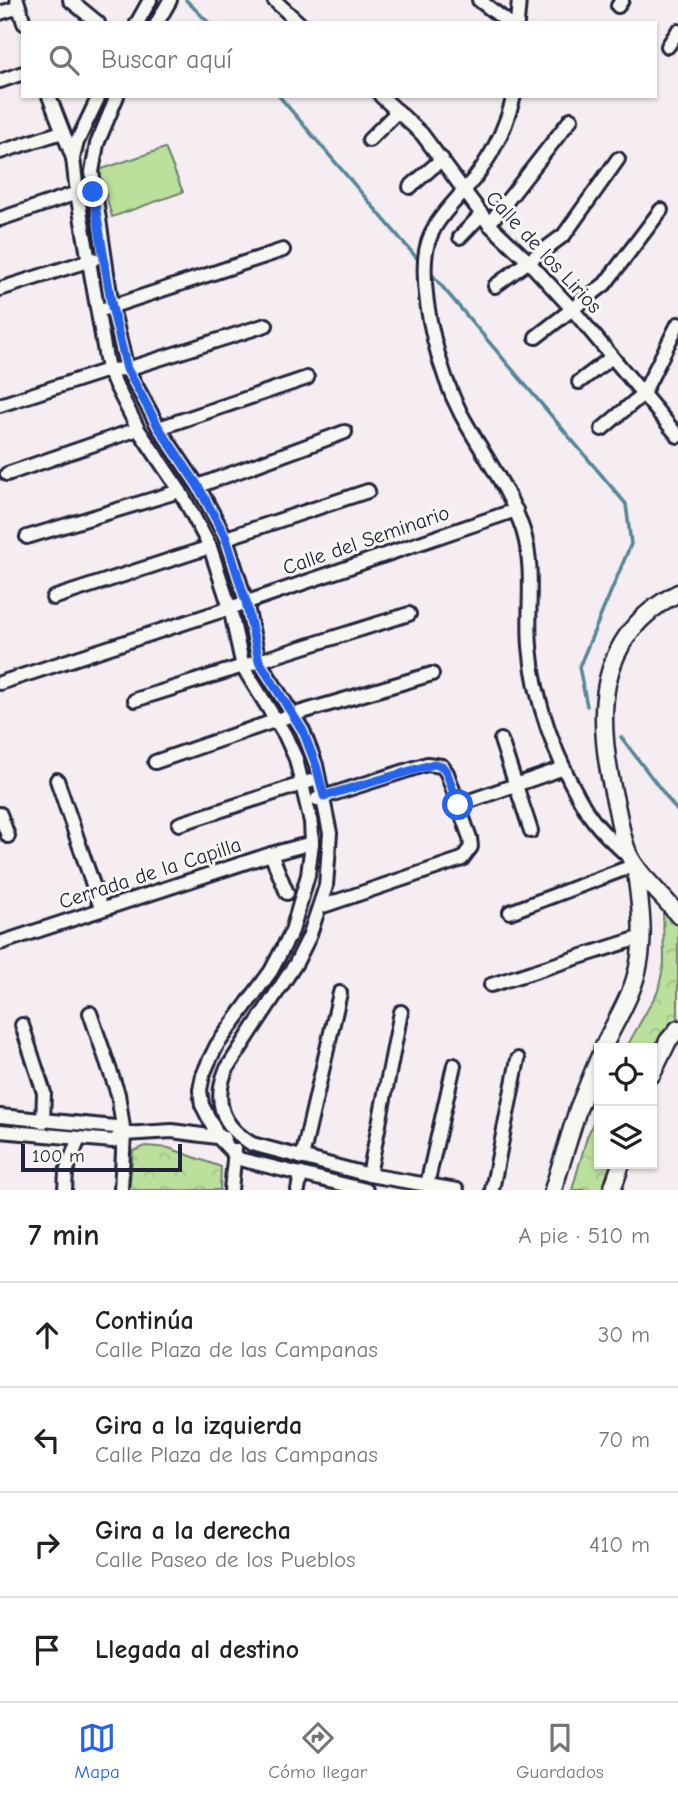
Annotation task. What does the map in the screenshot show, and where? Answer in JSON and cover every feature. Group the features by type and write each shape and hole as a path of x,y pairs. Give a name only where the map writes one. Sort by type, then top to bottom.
{"street":[{"path":"70,0 96,21"},
{"path":"138,21 147,5 158,21 170,0"},
{"path":"274,0 297,21"},
{"path":"479,0 514,21"},
{"path":"516,21 519,0"},
{"path":"0,13 18,3 23,21"},
{"path":"668,46 678,31"},
{"path":"0,81 21,74"},
{"path":"49,98 73,158 108,370 138,429 180,491 210,547 230,608 243,667 296,759 311,822 312,844 308,875 284,949 218,1045 203,1075 200,1090 202,1105 219,1138 239,1158 366,1190"},
{"path":"73,158 77,142 98,98"},
{"path":"116,98 97,144 92,172 112,307 127,369 159,428 198,486 226,538 246,602 259,661 303,731 324,796 330,833 330,859 320,907 296,963 237,1051 220,1084 222,1111 237,1135 252,1144 369,1174 457,1190"},
{"name":"Calle de los Lirios","path":"383,98 442,159 485,219 573,310 678,436"},
{"path":"512,98 502,135 481,169 450,205 429,237 425,261 426,289 445,381 516,510 528,547 531,581 529,645 545,717 564,768 587,811 605,835 632,861 678,915"},
{"path":"369,140 398,111"},
{"path":"460,237 485,219 571,119"},
{"path":"0,152 62,132"},
{"path":"410,187 442,159"},
{"path":"495,286 564,236 618,159"},
{"path":"0,219 77,192"},
{"path":"536,337 605,284 661,210"},
{"path":"98,312 283,250"},
{"path":"0,289 105,257"},
{"path":"602,429 643,394 678,324"},
{"path":"0,405 108,370 127,369 266,325"},
{"path":"579,382 612,357"},
{"path":"159,428 307,378"},
{"path":"8,474 138,429"},
{"path":"198,486 345,432"},
{"path":"27,537 180,491"},
{"path":"226,538 368,491"},
{"name":"Calle del Seminario","path":"0,683 516,510"},
{"path":"53,598 210,547"},
{"path":"605,1043 635,979 642,937 632,861 607,766 603,739 606,685 623,642 638,620 678,593"},
{"path":"135,700 409,614"},
{"path":"155,762 292,715 432,674"},
{"path":"501,740 531,831"},
{"path":"307,803 434,764 442,766 447,773 471,847 462,859 320,907"},
{"path":"458,805 564,768"},
{"path":"178,824 319,778"},
{"path":"57,779 101,908"},
{"path":"0,814 8,836"},
{"name":"Cerrada de la Capilla","path":"0,943 271,854 312,844"},
{"path":"271,854 287,893"},
{"path":"510,912 632,861"},
{"path":"491,985 642,937"},
{"path":"302,1158 340,993"},
{"path":"369,1174 401,1012"},
{"path":"90,1013 118,1094 124,1134 121,1190"},
{"path":"22,1025 44,1093 43,1122"},
{"path":"657,1064 668,1041 678,1029"},
{"path":"492,1190 518,1059"},
{"path":"427,1185 454,1065"},
{"path":"553,1190 578,1109 594,1070"},
{"path":"0,1116 115,1127 124,1134"},
{"path":"0,1131 113,1141 124,1134 172,1131 219,1138 237,1135"},
{"path":"231,1190 237,1135"},
{"path":"65,1190 66,1172 79,1138"},
{"path":"612,1190 619,1169"},
{"path":"298,1190 302,1174"}],"green space":[{"path":"165,148 183,192 112,217 99,170"},
{"path":"663,908 678,913 678,1029 657,1073 657,1043 629,1043 658,991 664,963"},
{"path":"594,1121 594,1169 622,1169 615,1190 572,1190"},
{"path":"146,1146 169,1148 221,1167 220,1190 129,1190 133,1151"}],"waterway":[{"path":"186,0 207,21"},
{"path":"281,98 421,263"},
{"path":"429,271 626,504 631,544 579,667 587,706"},
{"path":"621,737 678,812"}],"route":[{"path":"93,192 112,307 127,369 159,428 198,486 226,538 246,602 261,667 303,731 324,796 434,764 442,766 447,773 458,805"}]}
